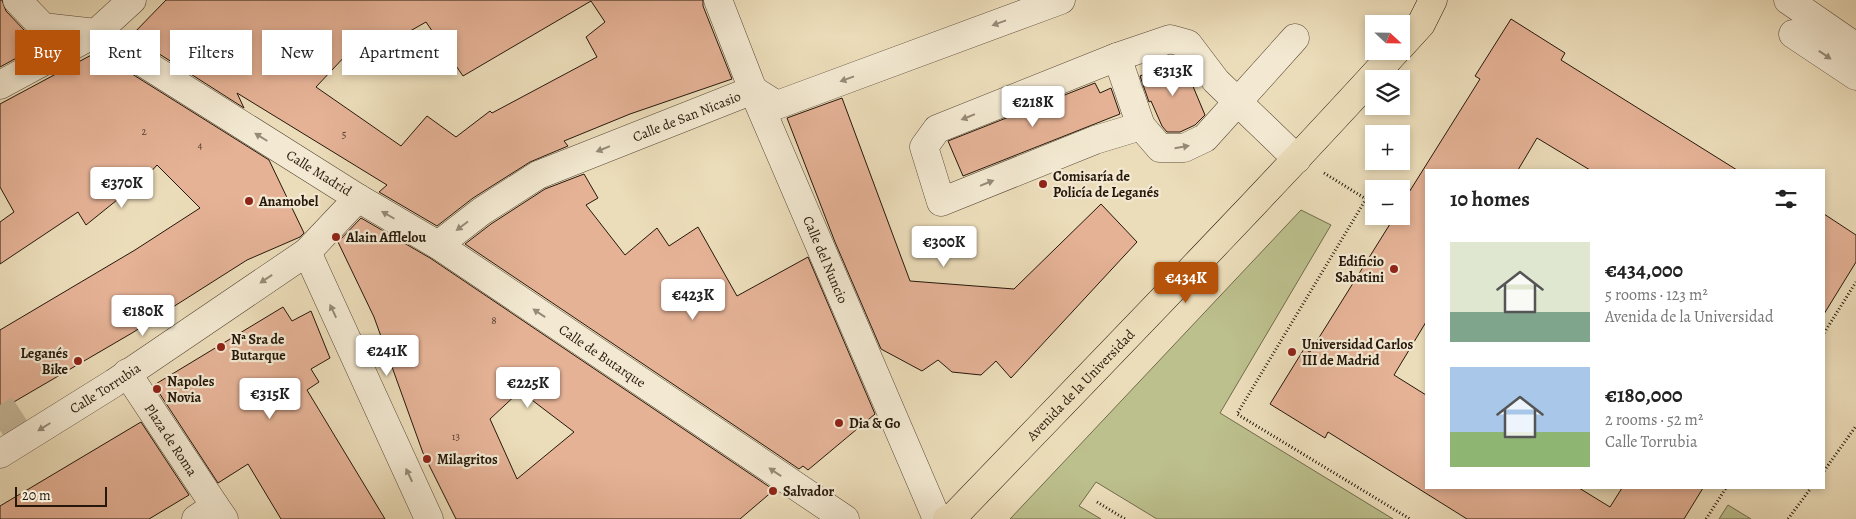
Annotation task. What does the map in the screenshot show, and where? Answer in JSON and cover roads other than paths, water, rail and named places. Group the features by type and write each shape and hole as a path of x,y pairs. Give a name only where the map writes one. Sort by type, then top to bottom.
{"main road":[{"path":"1410,36 1421,24 1434,0"},
{"name":"Avenida de la Universidad","path":"947,519 954,516 1297,159 1388,60"}],"street":[{"path":"17,0 43,27 90,32"},
{"path":"99,30 132,0"},
{"name":"Calle del Nuncio","path":"718,0 753,90 937,519"},
{"name":"Calle de San Nicasio","path":"438,245 482,211 538,176 753,90 777,105 1061,0"},
{"path":"1788,0 1856,47"},
{"path":"1794,34 1856,76"},
{"path":"0,85 90,36"},
{"path":"1117,57 1141,126 1160,148 1184,148 1205,138 1295,38"},
{"path":"1141,126 1095,140 941,202 924,147 937,129 1117,57 1170,39 1188,44 1216,81 1297,159"},
{"name":"Calle Madrid","path":"160,73 358,198 307,252"},
{"name":"Calle de Butarque","path":"358,198 438,245 845,519"},
{"path":"307,252 429,519"},
{"name":"Calle Torrubia","path":"0,454 127,373 307,252"},
{"name":"Plaza de Roma","path":"127,373 212,515"}],"tunnel":[{"path":"0,405 23,440"}],"place":[{"name":"Comisaría de Policía de Leganés","path":"1043,184"},
{"name":"Anamobel","path":"249,201"},
{"name":"Alain Afflelou","path":"336,237"},
{"name":"Edificio Sabatini","path":"1394,269"},
{"name":"Nª Sra de Butarque","path":"221,347"},
{"name":"Universidad Carlos III de Madrid","path":"1292,352"},
{"name":"Leganés Bike","path":"78,361"},
{"name":"Napoles Novia","path":"157,389"},
{"name":"Dia & Go","path":"839,423"},
{"name":"Milagritos","path":"427,459"},
{"name":"Salvador","path":"773,491"}]}
